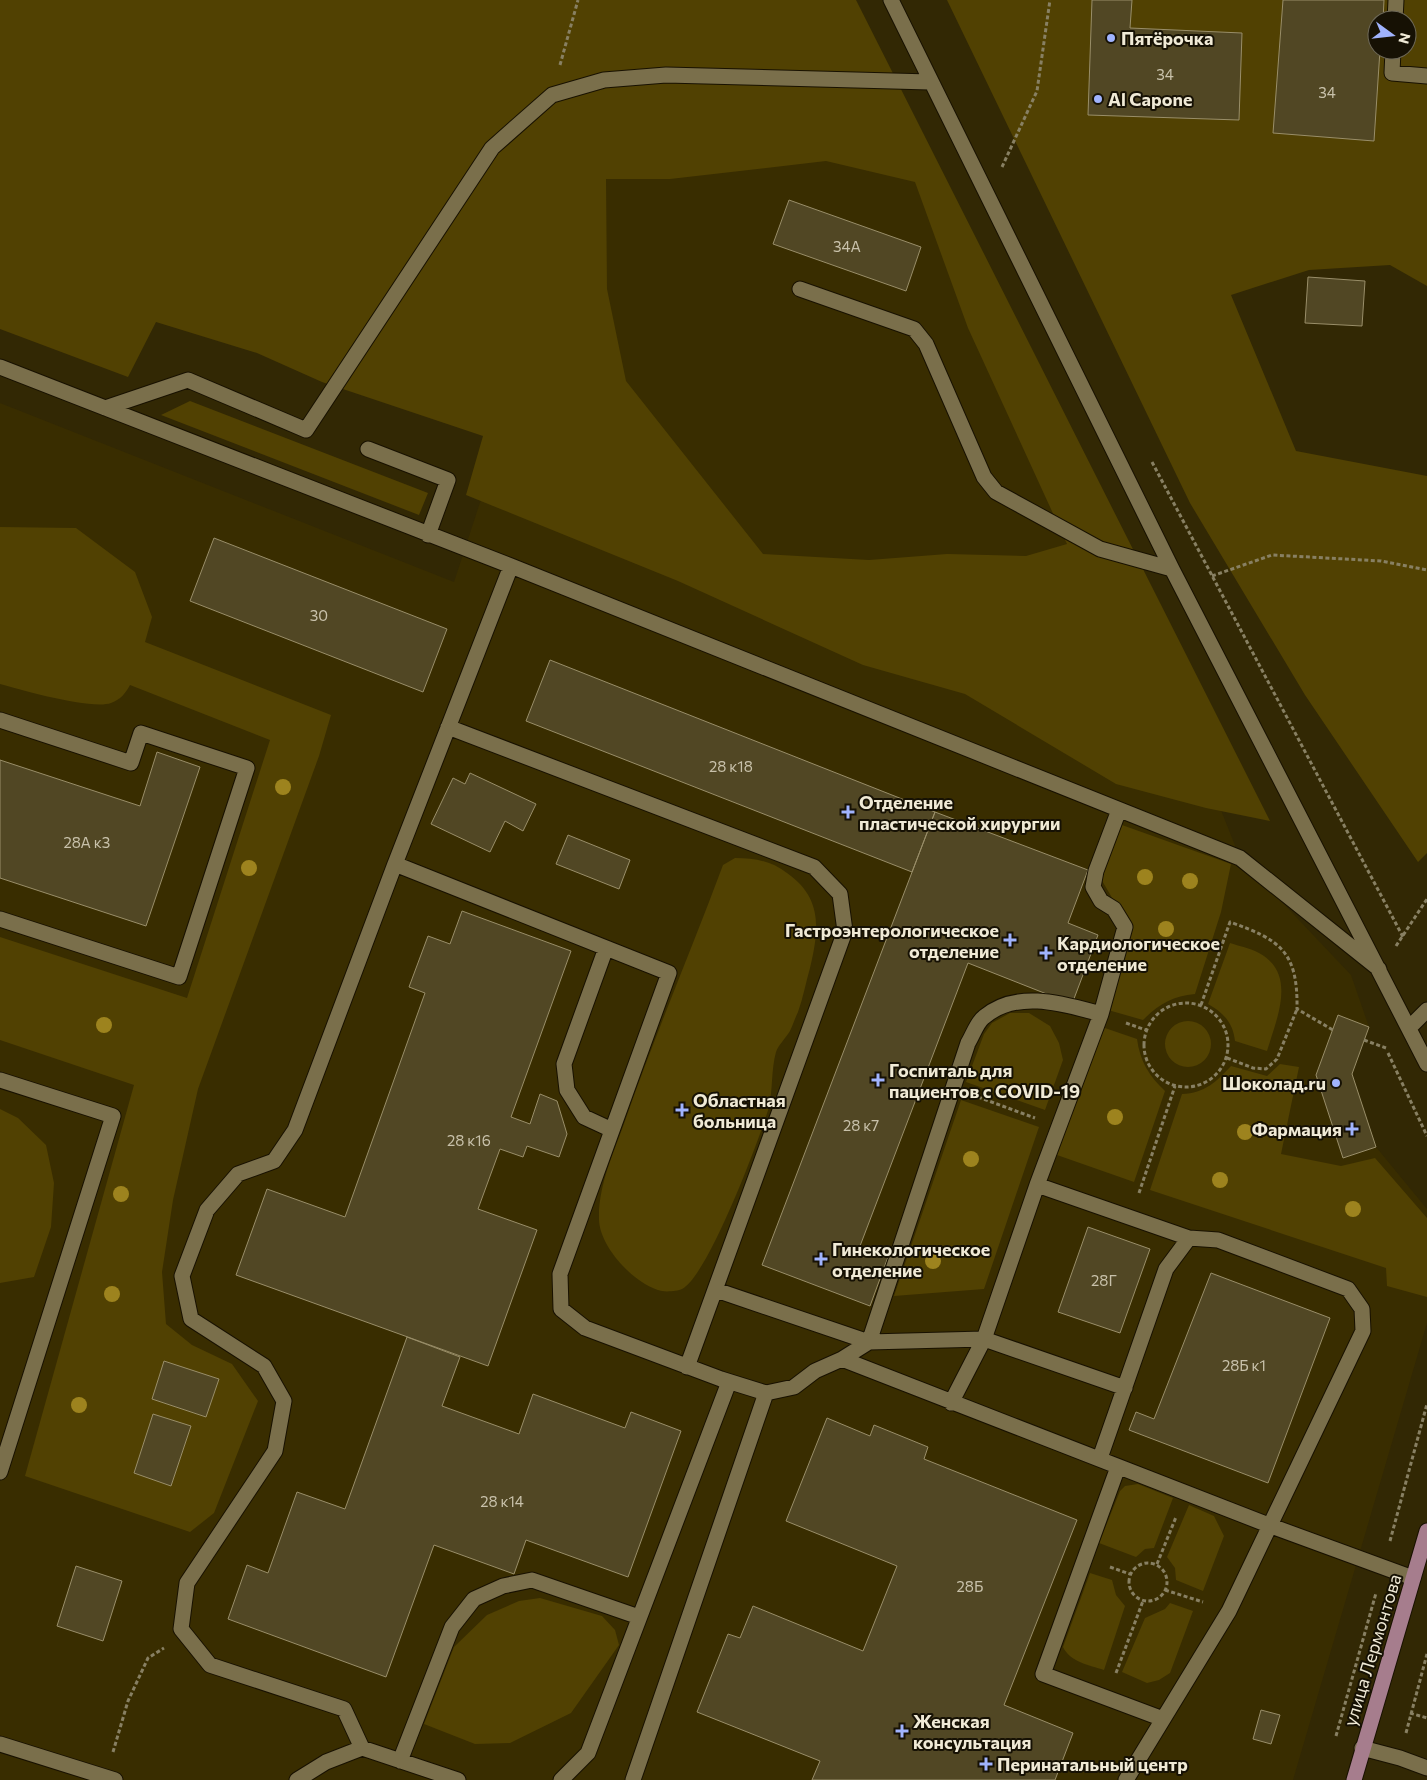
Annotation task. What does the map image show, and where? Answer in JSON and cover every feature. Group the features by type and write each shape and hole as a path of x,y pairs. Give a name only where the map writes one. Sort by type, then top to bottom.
{"main road":[{"name":"улица Лермонтова","path":"1354,1780 1427,1531"}],"street":[{"path":"891,0 1172,569 1427,1064"},
{"path":"1393,60 1392,73 1427,76"},
{"path":"105,408 188,380 306,430 492,148 552,95 604,80 666,75 930,82"},
{"path":"800,289 914,329 926,344 984,477 996,492 1100,549 1172,569"},
{"path":"0,367 511,566 1240,858 1379,969"},
{"path":"368,449 448,480 428,535"},
{"path":"362,1748 344,1709 210,1665 181,1629 187,1583 275,1451 284,1401 264,1366 191,1319 182,1276 207,1210 238,1174 274,1161 295,1130 395,864 511,566"},
{"path":"0,720 131,763 140,733 247,768 179,977 0,919"},
{"path":"448,728 814,867 840,894 845,931 687,1367"},
{"path":"951,1402 984,1340 1037,1185 1101,1014 1125,927 1114,909 1101,901 1093,887 1096,871 1119,810"},
{"path":"395,864 668,973 560,1274 560,1309 585,1328 730,1382 588,1753 561,1780"},
{"path":"606,948 564,1064 567,1090 584,1117 612,1130"},
{"path":"712,1376 766,1393 794,1387 815,1371 842,1359 869,1342 968,1043 982,1018 1001,1006 1026,1001 1056,1002 1101,1014"},
{"path":"1408,1028 1427,1010"},
{"path":"0,1080 113,1116 0,1472"},
{"path":"1037,1185 1189,1238 1218,1240 1348,1289 1362,1309 1363,1331 1228,1611 1126,1780"},
{"path":"1100,1458 1166,1269 1189,1238"},
{"path":"716,1290 869,1342 984,1340 1125,1388"},
{"path":"842,1359 1100,1458 1118,1467 1270,1526 1413,1578"},
{"path":"633,1780 766,1393"},
{"path":"1118,1467 1043,1674 1163,1719"},
{"path":"400,1761 452,1627 474,1599 502,1586 532,1580 640,1618"},
{"path":"0,1744 110,1778"},
{"path":"297,1780 326,1762 362,1748 458,1780"},
{"path":"1362,1748 1400,1758 1427,1768"}],"path":[{"path":"552,95 578,0"},
{"path":"999,175 1037,91 1050,0"},
{"path":"1148,454 1403,936"},
{"path":"1212,576 1272,555 1381,561 1427,570"},
{"path":"1379,969 1427,899"},
{"path":"1201,1005 1230,922 1263,934 1279,944 1290,960 1297,986 1297,1009 1276,1059 1266,1069 1253,1068 1227,1058"},
{"path":"1188,1003 1201,1005 1221,1021 1227,1033 1229,1046 1227,1058 1212,1079 1201,1086 1175,1086 1162,1080 1152,1070 1146,1058 1143,1044 1146,1030 1153,1018 1169,1007 1188,1003"},
{"path":"1297,1009 1333,1030"},
{"path":"1364,1040 1386,1048"},
{"path":"1131,1218 1175,1086"},
{"path":"954,1088 1059,1126"},
{"path":"1157,1564 1186,1493"},
{"path":"1139,1564 1157,1564 1165,1573 1167,1579 1166,1590 1157,1600 1143,1601 1132,1594 1129,1588 1130,1574 1139,1564"},
{"path":"1166,1590 1228,1611"},
{"path":"1107,1698 1143,1601"},
{"path":"110,1778 128,1701 148,1658 185,1635"},
{"path":"1400,1758 1410,1713 1427,1654"},
{"path":"1410,1713 1427,1718"}],"shaded area":[{"path":"0,0 856,0 1270,821 1206,808 1116,784 965,694 863,665 678,581 466,495 483,436 322,382 257,353 156,322 128,377 0,329","holes":["826,161 915,182 968,328 1067,544 1026,556 947,554 869,560 763,554 626,381 607,289 606,179 670,179"]},
{"path":"947,0 1427,0 1427,286 1390,265 1309,270 1231,295 1296,451 1427,476 1427,853 1418,862 1305,695 1190,503"},
{"name":"Областная больница","path":"601,132 912,153 1207,775 1240,858 1351,975 1369,1027 1352,1074 1376,1147 1427,1209 1427,1323 1293,1780 0,1780 0,403 454,582"},
{"path":"190,401 428,493 419,515 161,415"},
{"path":"0,527 76,528 135,572 152,617 145,642 331,715 319,756 198,1089 173,1200 162,1272 166,1324 192,1345 232,1364 258,1401 214,1513 190,1532 25,1476 134,1085 0,1040 0,937 187,998 270,740 130,685 124,694 111,703 89,704 73,702 0,684"},
{"path":"1122,825 1231,864 1221,912 1195,994 1167,1002 1155,1009 1143,1020 1108,1010 1131,930 1101,879"},
{"path":"735,858 769,863 787,873 799,883 807,893 815,916 816,928 813,954 798,1012 790,1031 776,1052 769,1107 732,1205 719,1234 693,1279 682,1289 662,1291 641,1282 612,1253 601,1230 599,1207 601,1194 637,1089 723,865"},
{"path":"1230,943 1259,953 1271,962 1278,973 1281,985 1281,998 1279,1012 1267,1051 1235,1041 1227,1019 1208,1004"},
{"path":"1010,1013 1029,1013 1050,1026 1059,1043 1063,1060 1045,1110 966,1082 984,1034 992,1023"},
{"path":"1188,1021 1201,1025 1207,1031 1211,1044 1207,1057 1201,1063 1188,1067 1175,1063 1169,1057 1165,1044 1169,1031 1175,1025"},
{"path":"1102,1027 1137,1039 1140,1054 1146,1068 1165,1091 1134,1182 1057,1155"},
{"path":"1280,1064 1299,1067 1281,1154 1341,1166 1375,1158 1427,1218 1427,1297 1387,1286 1386,1268 1150,1190 1182,1094 1210,1086 1231,1066 1267,1076"},
{"path":"961,1100 1039,1127 984,1289 894,1296"},
{"path":"0,1109 18,1118 46,1145 54,1183 51,1227 34,1277 0,1283"},
{"path":"1138,1484 1173,1498 1154,1548 1145,1549 1136,1557 1099,1543 1120,1491 1125,1486"},
{"path":"1189,1505 1214,1516 1224,1536 1203,1591 1176,1580 1175,1568 1167,1557"},
{"path":"1090,1573 1112,1580 1116,1595 1125,1606 1104,1670 1075,1660 1063,1647"},
{"path":"540,1598 602,1616 615,1630 619,1645 571,1713 510,1743 475,1744 424,1724 454,1647 487,1615 519,1601"},
{"path":"1170,1603 1193,1611 1170,1673 1159,1680 1147,1683 1122,1672 1145,1618 1165,1609"}],"building":[{"path":"1092,0 1132,0 1130,28 1242,33 1239,120 1088,115"},
{"path":"1283,0 1384,0 1384,10 1367,10 1367,60 1379,60 1374,141 1273,133"},
{"path":"789,200 921,247 906,291 773,244"},
{"path":"1308,277 1365,281 1362,326 1305,323"},
{"path":"214,538 447,629 423,692 190,601"},
{"path":"550,660 935,812 912,872 526,721"},
{"path":"157,752 200,767 146,926 0,878 0,760 140,806"},
{"path":"470,773 536,804 523,831 505,821 490,852 431,824 453,778 465,784"},
{"path":"935,812 1088,870 1068,923 1098,935 1072,1004 968,963 860,1246 888,1257 870,1306 762,1265"},
{"path":"568,835 630,860 619,889 556,864"},
{"path":"462,911 571,951 511,1117 530,1124 540,1094 557,1101 567,1134 559,1157 527,1146 523,1157 500,1149 478,1209 537,1230 488,1366 236,1275 267,1189 345,1217 425,993 409,987 428,936 450,944"},
{"path":"1338,1015 1369,1027 1352,1074 1376,1147 1343,1158 1316,1075"},
{"path":"1088,1227 1150,1249 1120,1333 1058,1312"},
{"path":"1211,1273 1330,1318 1268,1483 1129,1430 1136,1412 1154,1419"},
{"path":"407,1337 460,1357 442,1406 519,1434 533,1394 625,1428 631,1412 681,1431 628,1577 526,1540 514,1574 434,1545 386,1677 228,1619 247,1565 268,1573 297,1492 345,1509"},
{"path":"164,1361 219,1379 206,1417 152,1399"},
{"path":"153,1414 191,1426 171,1486 134,1473"},
{"path":"827,1418 870,1436 874,1425 928,1447 924,1459 1077,1520 1004,1705 1073,1733 1055,1780 812,1780 820,1761 697,1712 728,1634 740,1638 753,1606 863,1651 897,1566 786,1521"},
{"path":"76,1566 122,1581 103,1641 57,1626"},
{"path":"1261,1710 1280,1715 1271,1744 1253,1739"}],"place":[{"name":"Пятёрочка","path":"1111,38"},
{"name":"Al Capone","path":"1098,99"},
{"name":"Отделение пластической хирургии","path":"848,812"},
{"name":"Гастроэнтерологическое отделение","path":"1010,940"},
{"name":"Кардиологическое отделение","path":"1046,953"},
{"name":"Госпиталь для пациентов с COVID-19","path":"878,1080"},
{"name":"Шоколад.ru","path":"1336,1083"},
{"name":"Областная больница","path":"682,1110"},
{"name":"Фармация","path":"1352,1129"},
{"name":"Гинекологическое отделение","path":"821,1259"},
{"name":"Женская консультация","path":"902,1731"},
{"name":"Перинатальный центр","path":"986,1764"}]}
